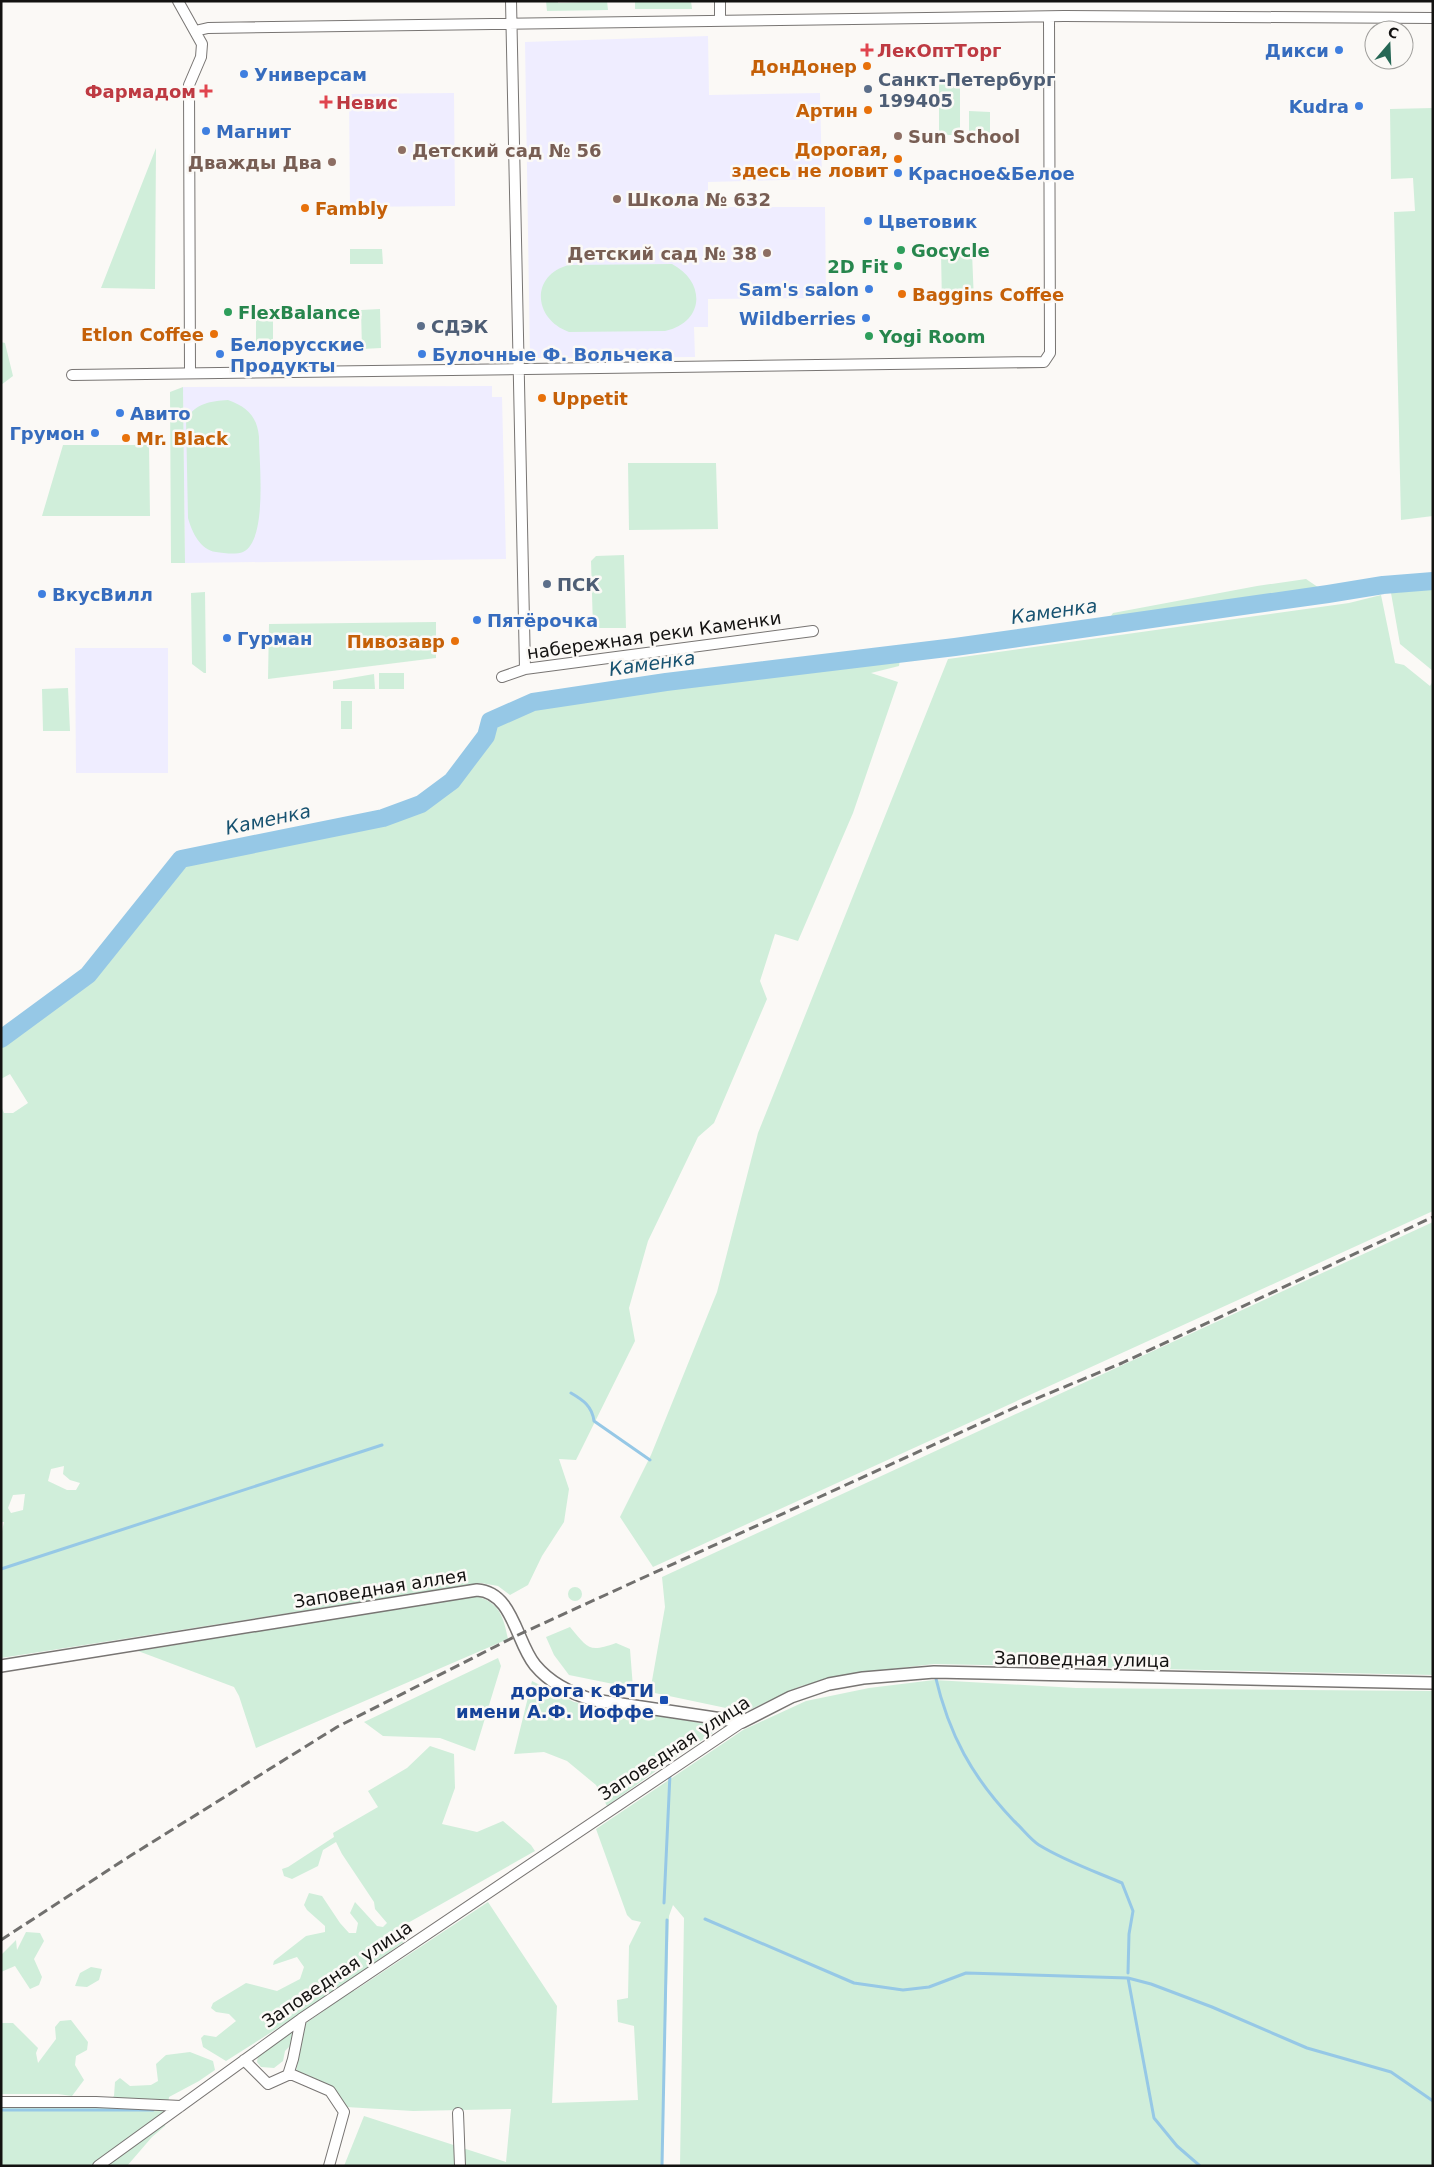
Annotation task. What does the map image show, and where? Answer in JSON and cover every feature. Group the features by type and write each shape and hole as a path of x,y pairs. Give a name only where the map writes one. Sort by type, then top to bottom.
{"street":[{"path":"178,1 202,44 201,57 189,85 190,373"},
{"path":"511,1 525,668"},
{"path":"720,1 720,21"},
{"path":"195,31 208,28 1049,17 1433,18"},
{"path":"72,374 1044,362 1050,353 1049,17"},
{"name":"набережная реки Каменки","path":"502,677 525,668 813,631"},
{"name":"Заповедная аллея","path":"1,1666 425,1597 487,1590 497,1596 504,1605 535,1665 557,1685 578,1696 742,1722"},
{"name":"Заповедная улица","path":"98,2166 301,2019 742,1722 791,1698 829,1684 863,1678 934,1672 1433,1683"},
{"path":"288,2075 294,2059 301,2019"},
{"path":"244,2060 268,2084 288,2075 330,2091 344,2112 329,2166"},
{"path":"1,2102 96,2102 181,2106"},
{"path":"458,2114 460,2166"}],"shaded area":[{"name":"Школа № 632","path":"708,36 709,95 820,93 822,179 708,182 708,207 825,207 826,298 708,299 708,327 694,327 695,357 530,358 525,42"},
{"name":"Детский сад № 56","path":"454,93 455,206 350,207 349,94"},
{"path":"492,386 492,397 502,397 506,559 185,563 183,387"},
{"path":"75,648 168,648 168,773 76,773"}],"green space":[{"path":"546,1 558,1 558,3 607,1 608,10 547,11"},
{"path":"635,1 691,1 692,9 635,9"},
{"path":"939,83 960,84 960,135 939,135"},
{"path":"1433,108 1433,516 1401,520 1394,212 1415,211 1413,178 1391,179 1390,109"},
{"path":"969,111 990,112 990,133 969,133"},
{"path":"156,148 155,289 101,288"},
{"path":"350,249 382,249 383,264 350,264"},
{"path":"972,252 974,302 942,303 941,253"},
{"path":"672,264 691,281 696,301 694,311 688,319 678,326 665,331 569,332 557,326 548,317 543,308 542,287 547,278 556,270 569,265"},
{"path":"380,309 381,348 362,349 361,310"},
{"path":"256,315 273,316 273,350 256,350"},
{"path":"1,342 5,343 13,376 1,385"},
{"path":"183,387 185,563 171,563 170,392"},
{"path":"228,400 246,409 256,423 259,437 260,464 259,517 256,532 251,545 243,552 233,554 210,551 205,548 194,534 188,518 186,419 199,406"},
{"path":"63,445 149,445 150,516 42,516"},
{"path":"628,463 716,463 718,529 629,530"},
{"path":"624,555 626,628 593,628 591,561 596,556"},
{"path":"1306,579 1328,594 1104,626 1113,613 1257,586"},
{"path":"1433,589 1433,671 1400,644 1391,593"},
{"path":"205,592 206,673 204,673 192,664 191,593"},
{"path":"1381,595 1395,663 1404,665 1430,686 1433,681 1433,1211 653,1567 620,1517 651,1455 717,1292 758,1133 948,659 1349,603"},
{"path":"436,622 436,658 268,679 269,624"},
{"path":"901,653 899,666 871,673 898,682 853,813 798,941 775,934 760,981 767,999 714,1123 698,1137 648,1241 629,1308 635,1341 576,1460 559,1459 569,1489 564,1522 542,1556 528,1585 510,1595 498,1586 481,1583 1,1658 1,1536 4,1522 1,1522 1,1106 4,1113 13,1113 28,1103 10,1074 1,1079 1,1046 90,980 180,864 355,827 425,809 452,781 486,736 490,721 533,702 666,682","holes":["64,1466 63,1474 70,1480 80,1483 76,1490 67,1490 48,1481 51,1469","25,1494 23,1510 11,1513 8,1508 13,1495"]},
{"path":"379,673 404,673 404,689 379,689"},
{"path":"374,674 375,689 333,689 333,681"},
{"path":"68,688 70,731 43,731 42,689"},
{"path":"341,701 352,701 352,729 341,729"},
{"path":"1433,1222 1433,1675 934,1664 866,1672 801,1686 745,1712 650,1692 665,1607 662,1577"},
{"path":"572,1587 578,1587 582,1594 578,1601 572,1601 568,1597 568,1591"},
{"path":"476,1596 490,1602 499,1612 508,1639 256,1748 239,1696 234,1687 138,1651"},
{"path":"570,1627 589,1647 600,1648 616,1643 630,1649 633,1688 569,1675 554,1655 546,1637"},
{"path":"498,1658 501,1666 475,1751 440,1738 383,1736 364,1722"},
{"path":"934,1680 1076,1688 1433,1691 1433,2166 680,2166 684,1918 673,1905 669,1916 662,2166 344,2166 364,2116 506,2162 511,2109 413,2111 346,2107 296,2071 306,2023 325,2010 324,2007 350,1990 354,1991 488,1902 557,2006 552,2103 638,2100 634,2026 618,2022 617,2000 628,1998 629,1946 641,1922 632,1920 627,1915 596,1829 743,1730 806,1701 869,1688"},
{"path":"532,1681 574,1702 707,1724 713,1733 607,1806 596,1785 567,1761 544,1752 514,1754"},
{"path":"430,1746 454,1754 455,1788 442,1824 477,1832 503,1821 531,1845 535,1851 406,1924 408,1939 328,1996 226,2061 203,2047 201,2038 204,2035 216,2037 236,2021 229,2014 216,2012 211,2008 213,2003 246,1983 277,1991 300,1979 304,1967 297,1957 273,1965 274,1961 306,1936 325,1932 325,1926 304,1905 309,1893 322,1896 349,1933 356,1933 358,1923 350,1913 355,1902 377,1926 383,1927 387,1923 375,1909 374,1902 336,1842 323,1850 318,1866 292,1879 284,1876 282,1869 334,1837 333,1833 378,1807 368,1791 407,1768"},
{"path":"26,1932 40,1933 44,1941 34,1959 42,1977 39,1985 30,1989 15,1966 1,1972 1,1955 16,1940 17,1950"},
{"path":"91,1967 102,1969 99,1980 87,1987 75,1986 80,1973"},
{"path":"71,2020 88,2042 87,2050 76,2056 75,2065 84,2080 72,2096 58,2094 1,2094 1,2023 13,2023 38,2048 36,2053 38,2063 56,2039 55,2027 60,2021"},
{"path":"295,2026 302,2034 285,2051 283,2061 274,2068 261,2067 257,2062 258,2055"},
{"path":"190,2052 213,2061 215,2070 169,2097 165,2126 152,2137 127,2166 1,2166 1,2103 104,2105 114,2096 115,2082 120,2078 130,2086 151,2085 158,2081 156,2064 166,2055"}],"waterway":[{"name":"Каменка","path":"1,1039 88,975 181,859 383,818 421,804 452,781 486,736 490,721 533,702 666,682 955,647 1383,585 1433,581"},
{"path":"571,1393 586,1404 591,1411 594,1421 650,1460"},
{"path":"1,1569 382,1445"},
{"path":"935,1675 947,1717 955,1736 974,1771 999,1805 1039,1845 1069,1861 1122,1883 1133,1911 1129,1934 1128,1973"},
{"path":"664,1903 670,1774"},
{"path":"705,1919 854,1983 903,1990 929,1987 966,1973 1128,1978 1151,1984 1212,2007 1307,2048 1391,2072 1433,2101"},
{"path":"662,2166 667,1920"},
{"path":"1128,1978 1154,2118 1177,2146 1200,2166"},
{"path":"1,2110 153,2110"}],"railway":[{"path":"1,1940 130,1856 337,1727 518,1635 1016,1407 1122,1363 1433,1217"}],"place":[{"name":"ЛекОптТорг","path":"867,50"},
{"name":"Дикси","path":"1339,50"},
{"name":"ДонДонер","path":"867,66"},
{"name":"Универсам","path":"244,74"},
{"name":"Санкт-Петербург 199405","path":"868,89"},
{"name":"Фармадом","path":"206,91"},
{"name":"Невис","path":"326,102"},
{"name":"Kudra","path":"1359,106"},
{"name":"Артин","path":"868,110"},
{"name":"Магнит","path":"206,131"},
{"name":"Sun School","path":"898,136"},
{"name":"Детский сад № 56","path":"402,150"},
{"name":"Дорогая, здесь не ловит","path":"898,159"},
{"name":"Дважды Два","path":"332,162"},
{"name":"Красное&Белое","path":"898,173"},
{"name":"Школа № 632","path":"617,199"},
{"name":"Fambly","path":"305,208"},
{"name":"Цветовик","path":"868,221"},
{"name":"Gocycle","path":"901,250"},
{"name":"Детский сад № 38","path":"767,253"},
{"name":"2D Fit","path":"898,266"},
{"name":"Sam's salon","path":"869,289"},
{"name":"Baggins Coffee","path":"902,294"},
{"name":"FlexBalance","path":"228,312"},
{"name":"Wildberries","path":"866,318"},
{"name":"СДЭК","path":"421,326"},
{"name":"Etlon Coffee","path":"214,334"},
{"name":"Yogi Room","path":"869,336"},
{"name":"Белорусские Продукты","path":"220,354"},
{"name":"Булочные Ф. Вольчека","path":"422,354"},
{"name":"Uppetit","path":"542,398"},
{"name":"Авито","path":"120,413"},
{"name":"Грумон","path":"95,433"},
{"name":"Mr. Black","path":"126,438"},
{"name":"ПСК","path":"547,584"},
{"name":"ВкусВилл","path":"42,594"},
{"name":"Пятёрочка","path":"477,620"},
{"name":"Гурман","path":"227,638"},
{"name":"Пивозавр","path":"455,641"},
{"name":"дорога к ФТИ имени А.Ф. Иоффе","path":"664,1700"}]}
